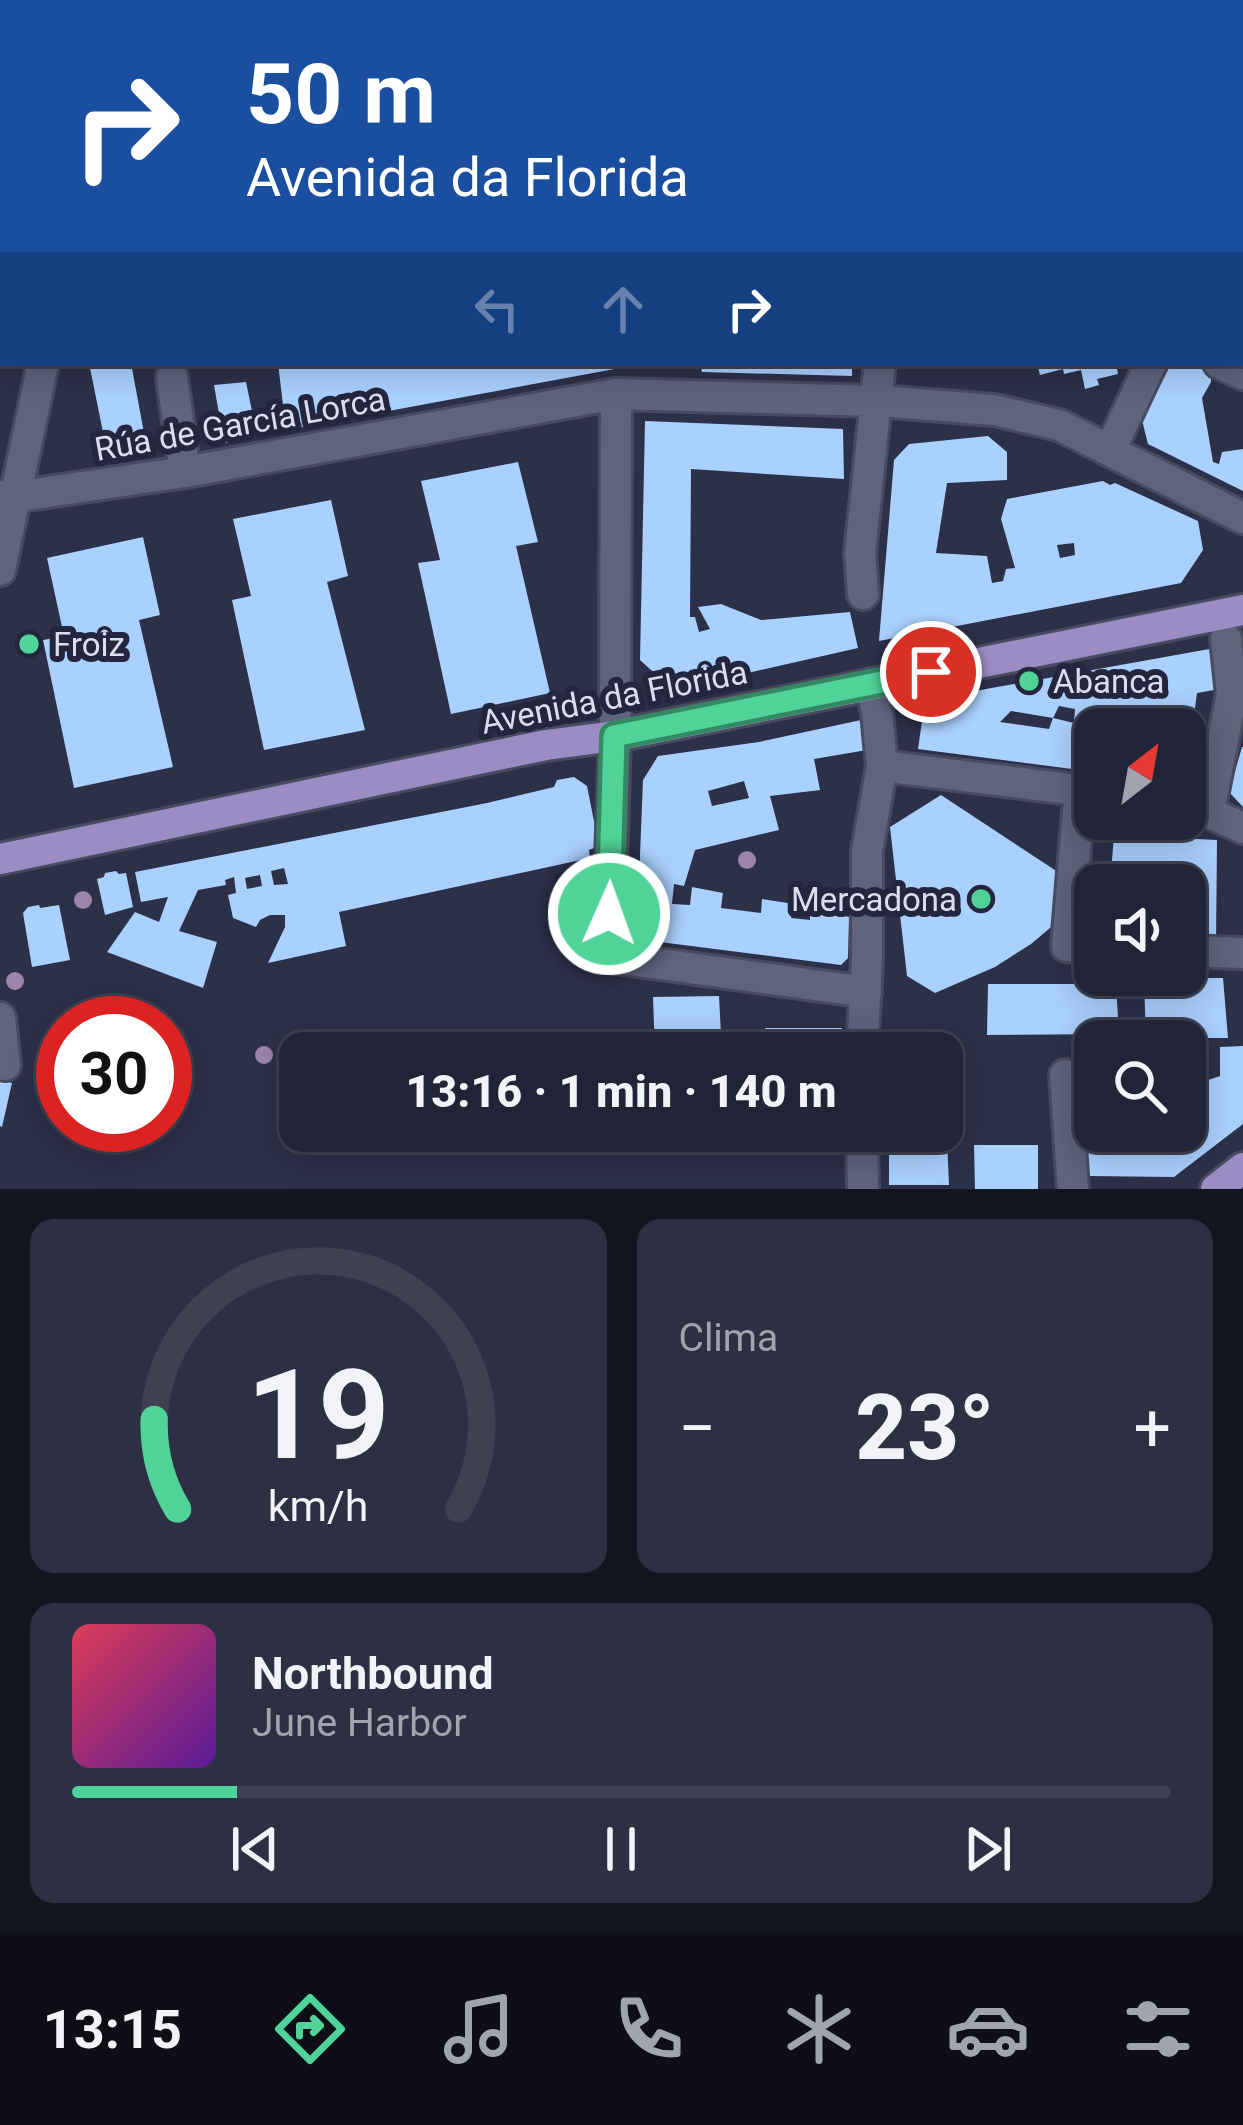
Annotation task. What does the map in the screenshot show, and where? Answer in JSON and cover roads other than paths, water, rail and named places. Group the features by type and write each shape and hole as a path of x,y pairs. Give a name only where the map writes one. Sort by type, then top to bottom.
{"main road":[{"name":"Avenida da Florida","path":"0,859 546,745 614,736 1243,610"},
{"path":"1216,1189 1243,1168"}],"street":[{"path":"0,570 7,496 26,448 42,366"},
{"path":"863,594 860,553 880,366"},
{"path":"1111,450 1150,366"},
{"path":"172,378 185,472"},
{"path":"616,394 608,957 866,992"},
{"name":"Rúa de García Lorca","path":"7,496 185,472 616,394 878,400 994,410 1059,425 1243,518"},
{"path":"1206,777 1232,694 1226,639"},
{"path":"863,1032 867,850 882,766 871,684"},
{"path":"882,766 1074,800"},
{"path":"1206,810 1243,828"},
{"path":"1074,896 1067,946 1074,946"},
{"path":"1206,952 1243,953"},
{"path":"0,1018 5,1065"},
{"path":"1065,1075 1073,1189"},
{"path":"862,1152 862,1189"}],"place":[{"name":"Froiz","path":"29,644"},
{"name":"Abanca","path":"1029,681"},
{"name":"Mercadona","path":"981,899"}]}
